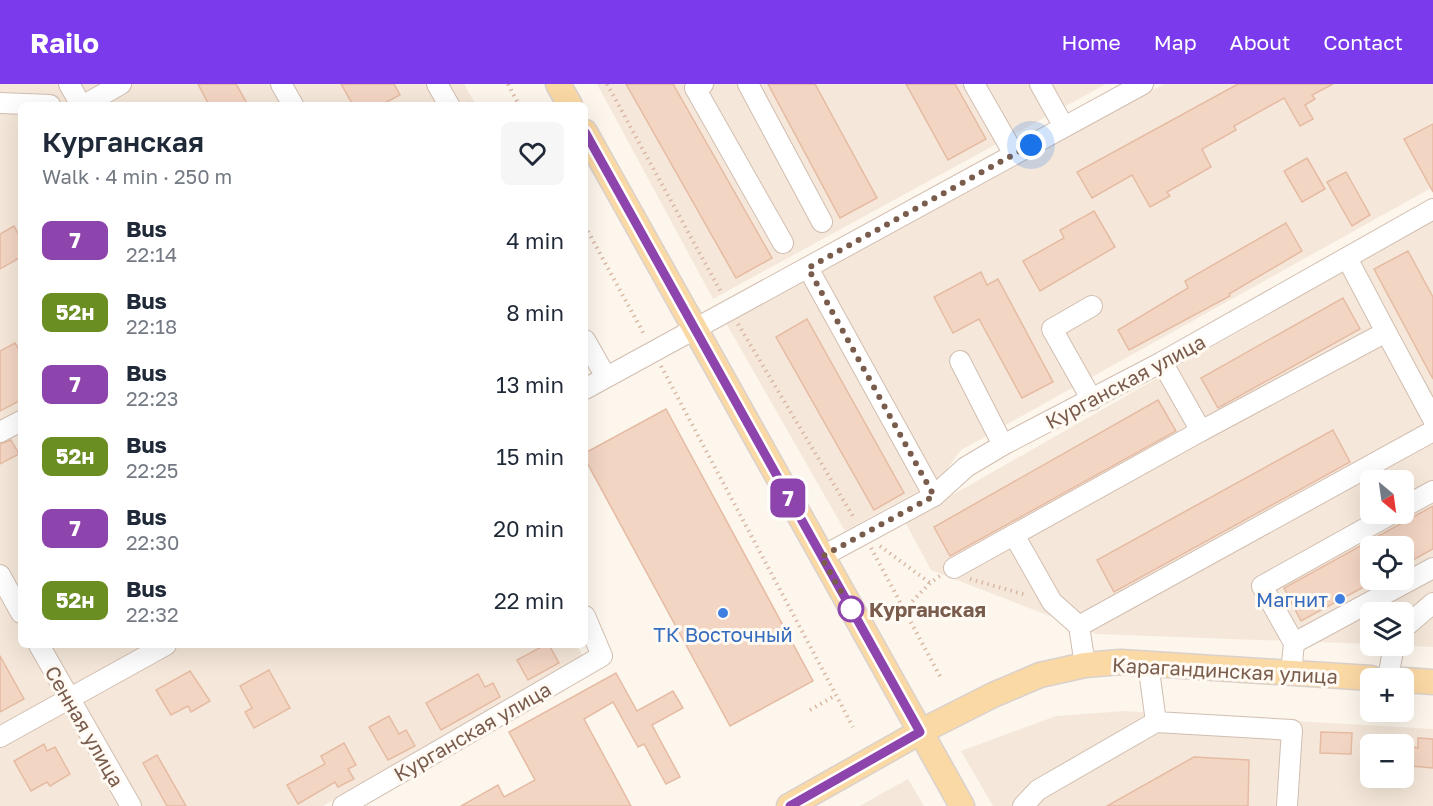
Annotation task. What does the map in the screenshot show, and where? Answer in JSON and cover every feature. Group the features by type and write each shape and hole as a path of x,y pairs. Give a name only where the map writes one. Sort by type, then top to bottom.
{"main road":[{"path":"558,84 568,102"},
{"path":"588,137 962,806"},
{"name":"Карагандинская улица","path":"789,806 920,732 993,695 1040,675 1085,665 1121,662 1360,677"},
{"path":"1414,681 1433,682"}],"street":[{"path":"69,84 80,102"},
{"path":"88,102 121,84"},
{"path":"281,84 291,102"},
{"path":"436,84 447,102"},
{"path":"748,84 822,222"},
{"path":"974,84 1014,154"},
{"path":"1040,84 1064,127"},
{"path":"588,387 652,350 808,268 1143,84"},
{"path":"697,85 783,243"},
{"path":"0,103 18,104"},
{"name":"Курганская улица","path":"821,557 934,496 966,467 1003,445 1162,362 1433,209"},
{"path":"1347,258 1433,418"},
{"path":"808,268 934,496"},
{"path":"1092,306 1052,329 1092,400"},
{"path":"950,571 1201,431 1386,332"},
{"path":"588,345 606,377"},
{"path":"960,361 1003,445"},
{"path":"1162,362 1201,431"},
{"path":"0,432 18,423"},
{"path":"1079,626 1433,431"},
{"path":"1414,501 1433,491"},
{"path":"1291,673 1294,643 1262,586 1373,524"},
{"path":"1014,535 1052,602 1079,626 1085,665"},
{"path":"1294,643 1433,568"},
{"path":"0,576 18,608"},
{"path":"1414,619 1433,603"},
{"name":"Курганская улица","path":"342,806 602,656 588,623"},
{"name":"Сенная улица","path":"41,648 131,806"},
{"path":"0,737 161,648"},
{"path":"1148,663 1156,722"},
{"path":"1023,806 1038,790 1156,722 1292,730 1287,806"}],"path":[{"path":"508,84 517,102"},
{"path":"607,84 730,310 864,534 942,680"},
{"path":"588,232 853,727"},
{"path":"864,534 930,583"},
{"path":"904,610 930,583 950,571 1052,602"},
{"path":"810,710 836,695"}],"shaded area":[{"path":"0,84 464,84 474,102 18,102 18,648 579,648 584,658 323,806 0,806"},
{"path":"597,84 1106,84 713,299"},
{"path":"1164,84 1433,84 1433,187 961,450 939,480 845,531 726,323"},
{"path":"1433,221 1433,647 1414,646 1414,602 1360,602 1360,644 1096,634 931,570 905,522"},
{"path":"1125,711 1433,729 1433,806 993,806 961,751 1056,716"},
{"path":"908,779 924,806 860,806 886,791"}],"building":[{"path":"198,84 236,84 246,102 207,102"},
{"path":"341,84 394,84 400,95 387,102 351,102"},
{"path":"626,84 673,84 772,258 736,278"},
{"path":"768,84 815,84 877,198 840,218"},
{"path":"906,84 955,84 986,139 948,160"},
{"path":"1238,84 1333,84 1312,95 1315,99 1305,105 1313,119 1300,126 1284,98 1234,126 1236,130 1202,149 1211,167 1167,192 1170,196 1150,207 1132,175 1092,198 1077,172"},
{"path":"1433,124 1433,192 1404,139"},
{"path":"1307,158 1325,189 1302,202 1284,171"},
{"path":"1346,172 1370,215 1352,226 1327,182"},
{"path":"1094,211 1115,247 1040,291 1023,261 1064,238 1060,230"},
{"path":"1286,223 1302,251 1229,294 1230,296 1129,350 1118,330 1188,288 1185,281"},
{"path":"14,226 18,233 18,259 0,269 0,234"},
{"path":"1408,251 1433,297 1433,379 1374,269"},
{"path":"981,272 987,285 998,279 1053,382 1022,398 979,319 953,333 934,297"},
{"path":"1343,298 1360,329 1218,408 1201,378"},
{"path":"807,319 904,493 874,510 776,337"},
{"path":"15,343 18,348 18,402 0,411 0,351"},
{"path":"1158,400 1176,431 950,556 934,527"},
{"name":"ТК Восточный","path":"666,409 813,681 730,726 588,465 588,451"},
{"path":"1333,430 1350,462 1114,592 1097,560"},
{"path":"11,440 18,455 0,464 0,444"},
{"path":"1433,506 1433,549 1414,559 1414,536 1378,536 1400,524 1414,524 1414,516"},
{"path":"1360,546 1360,589 1301,621 1284,588"},
{"path":"539,648 551,648 559,663 528,680 517,660"},
{"path":"0,656 24,699 0,712"},
{"path":"269,670 290,708 254,728 245,712 252,708 240,686"},
{"path":"190,671 210,701 191,712 188,706 171,715 156,690"},
{"path":"616,673 637,711 673,691 683,708 652,725 680,777 666,784 644,744 638,747 613,702 584,719 631,806 461,806 498,785 504,797 535,780 509,732"},
{"path":"478,674 485,687 493,683 500,697 441,730 426,703"},
{"path":"389,716 399,734 406,730 415,746 388,760 369,727"},
{"path":"1321,732 1352,733 1351,754 1320,753"},
{"path":"1418,738 1433,739 1433,768 1414,766 1414,747 1418,748"},
{"path":"344,743 356,765 348,769 354,779 338,787 335,782 298,804 287,785 325,764 321,756"},
{"path":"44,744 47,751 55,747 70,774 50,786 47,782 31,791 14,761"},
{"path":"157,755 186,806 167,806 143,763"},
{"path":"1194,757 1249,760 1248,806 1107,806"}],"bus line":[{"name":"7","path":"588,137 920,732 790,806"}],"place":[{"name":"Магнит","path":"1340,599"},
{"name":"Курганская","path":"851,609"},
{"name":"ТК Восточный","path":"723,613"}],"route":[{"path":"851,609 854,614 821,557 934,496 808,268 1031,145"}]}
